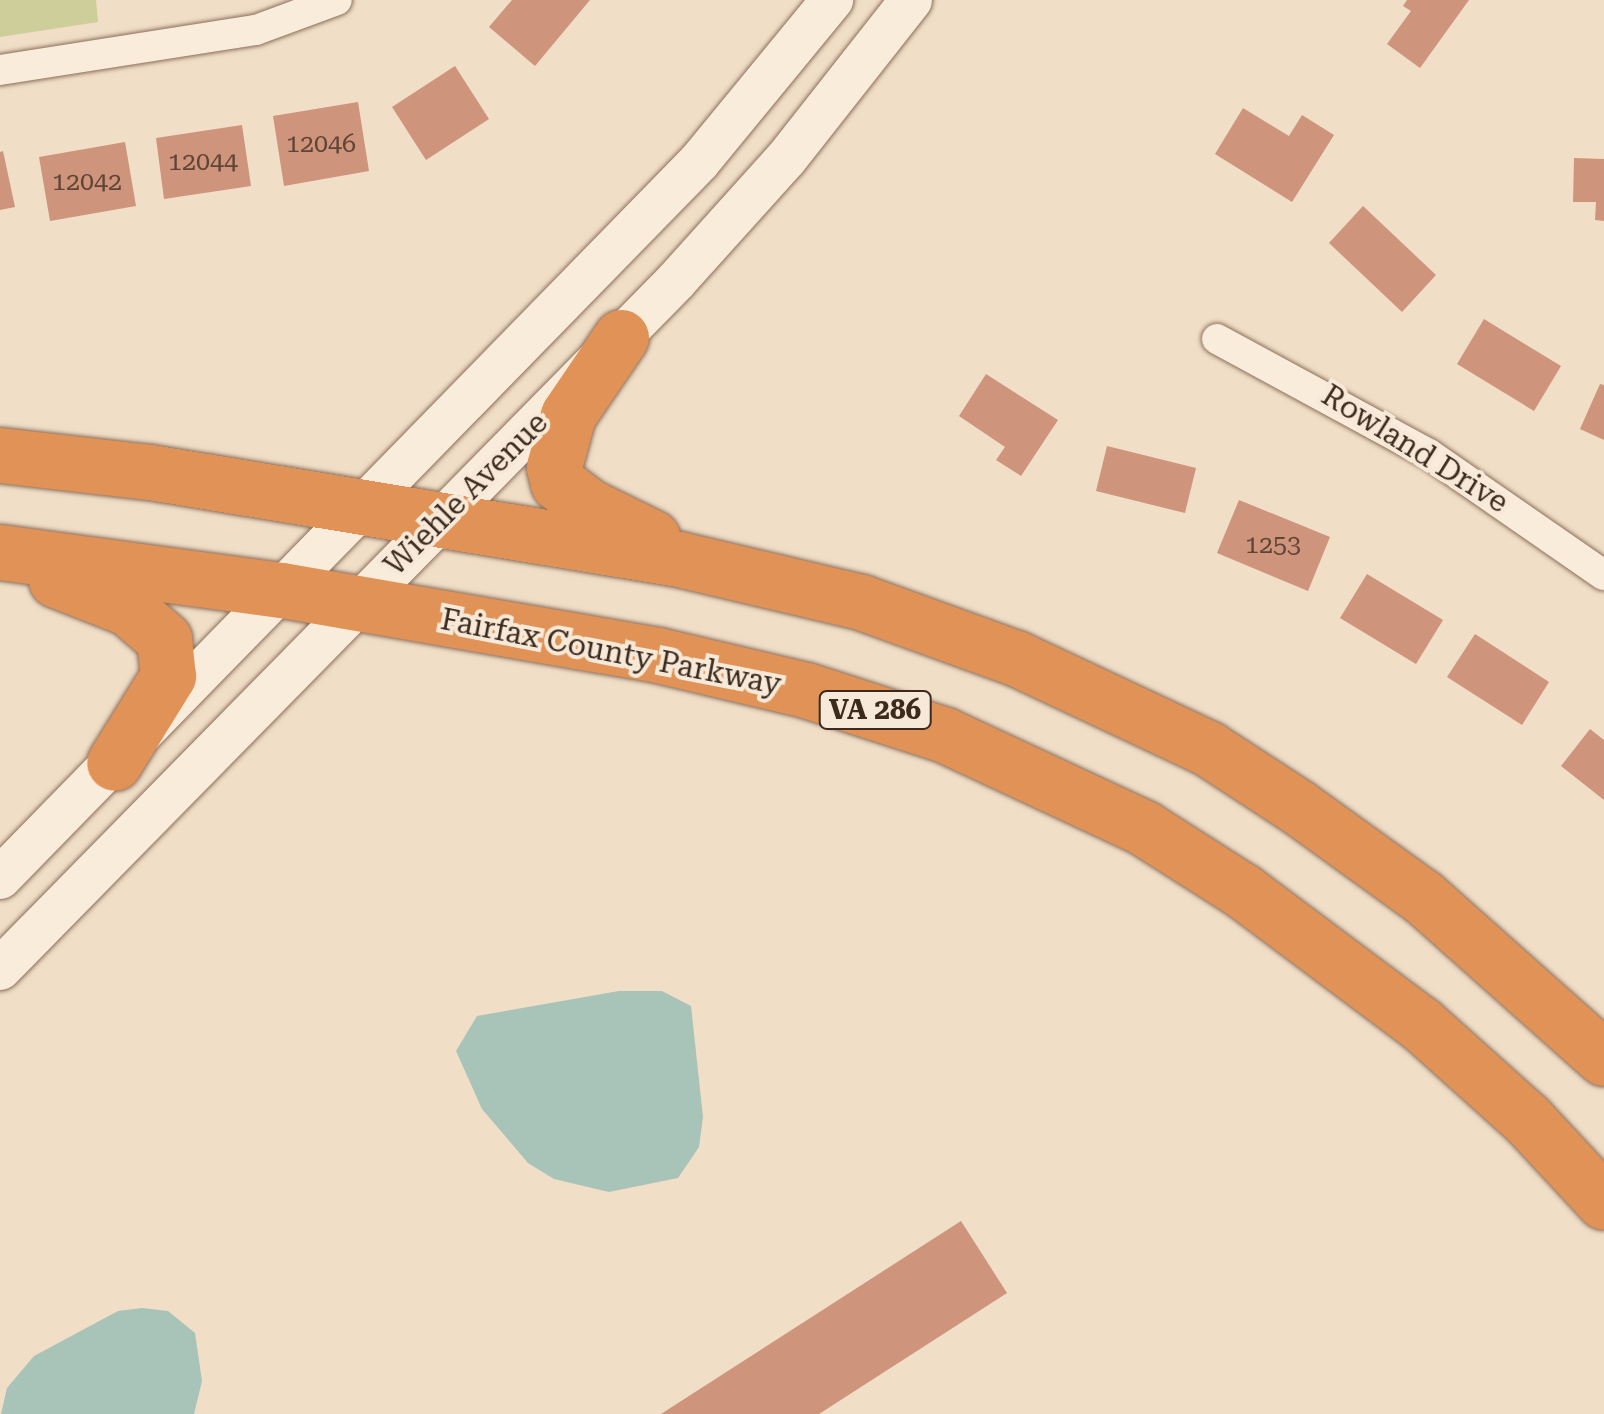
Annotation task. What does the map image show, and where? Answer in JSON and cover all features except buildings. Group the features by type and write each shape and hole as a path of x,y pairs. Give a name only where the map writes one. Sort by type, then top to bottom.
{"highway":[{"path":"621,337 558,436 558,482 610,520 730,570"},
{"path":"0,455 364,509 730,570 861,602 1016,658 1209,749 1423,897 1604,1058"},
{"name":"Fairfax County Parkway","path":"0,552 282,590 739,672 914,724 1080,794 1243,891 1421,1024 1527,1119 1604,1202"},
{"path":"0,565 101,595 164,639 168,676 114,763"}],"main road":[{"name":"Wiehle Avenue","path":"0,878 700,162 832,0"},
{"name":"Wiehle Avenue","path":"0,968 621,337 786,159 911,0"}],"street":[{"path":"0,70 256,30 337,0"},
{"name":"Rowland Drive","path":"1217,338 1428,454 1604,575"}],"green space":[{"path":"0,0 96,0 98,22 0,37"}],"shaded area":[{"path":"619,991 662,991 691,1006 703,1117 699,1147 678,1178 609,1192 554,1179 528,1163 482,1109 456,1051 477,1016"},
{"path":"118,1311 168,1311 195,1333 202,1381 194,1414 1,1414 7,1388 34,1356"}]}
